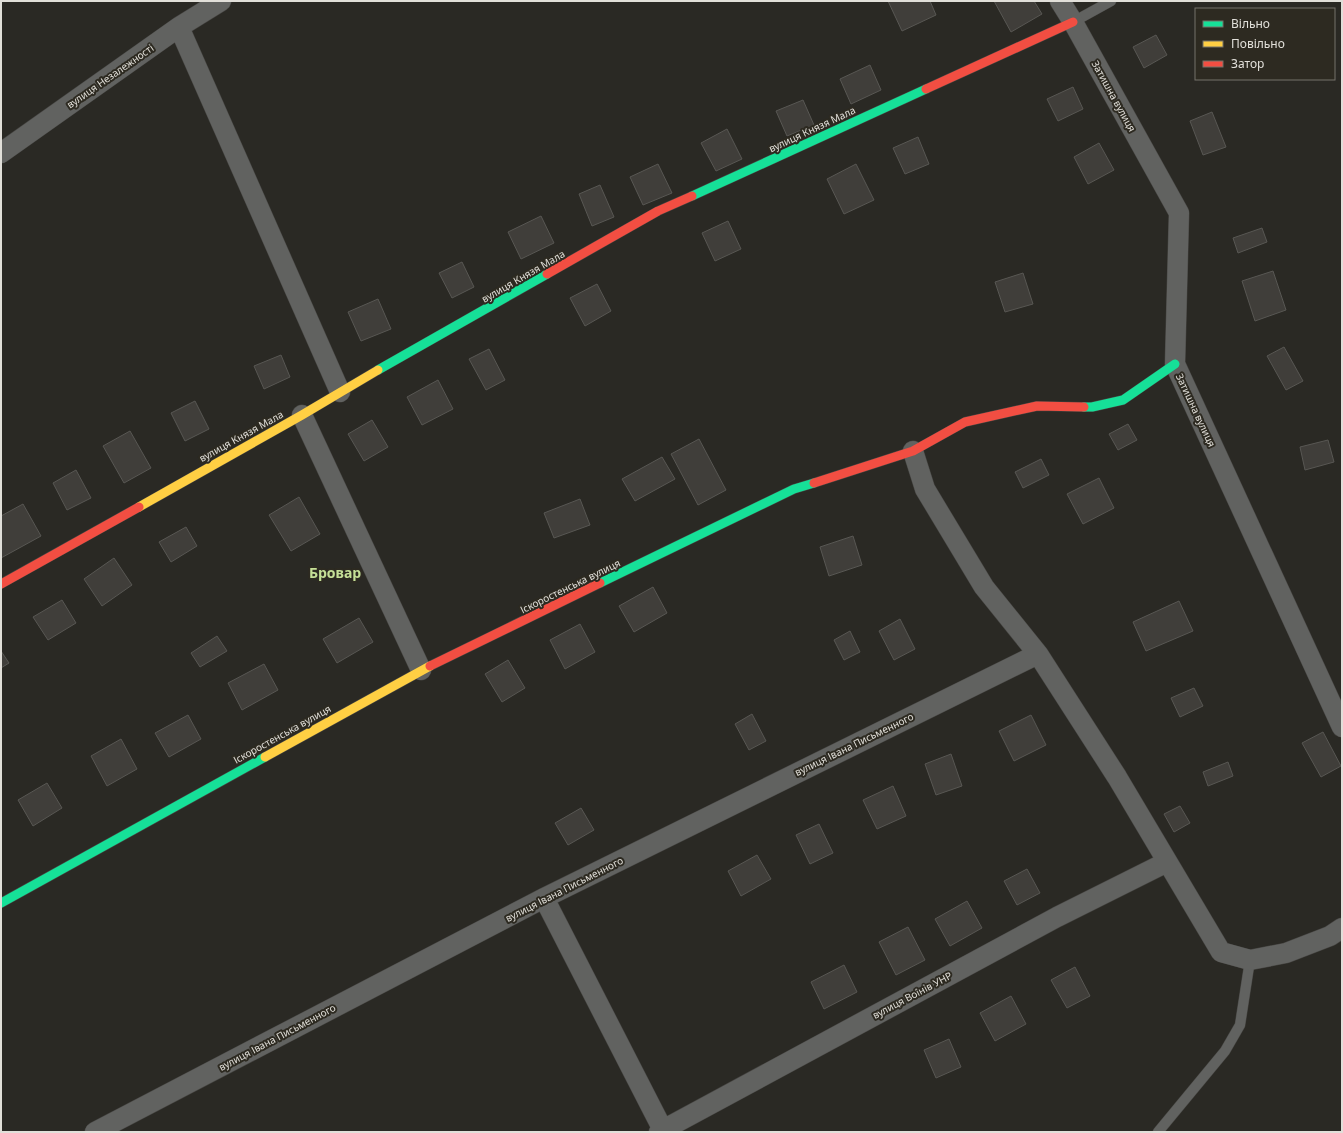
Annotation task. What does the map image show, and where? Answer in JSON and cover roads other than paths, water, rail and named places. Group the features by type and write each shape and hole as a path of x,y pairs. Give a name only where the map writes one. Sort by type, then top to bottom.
{"street":[{"name":"вулиця Незалежності","path":"1,153 179,27 221,1"},
{"name":"Затишна вулиця","path":"1060,1 1179,213 1175,364 1342,727"},
{"name":"вулиця Князя Мала","path":"1,584 302,415 658,211 1073,22"},
{"path":"179,27 340,392"},
{"name":"Іскоростенська вулиця","path":"1,903 421,670 794,490 913,451 965,422 1037,406 1092,407 1123,400 1175,364"},
{"path":"302,415 421,670"},
{"path":"913,451 925,489 984,587 1038,654 1117,777 1221,952 1250,960 1286,953 1330,936 1342,928"},
{"name":"вулиця Івана Письменного","path":"95,1132 544,898 1038,654"},
{"name":"вулиця Воїнів УНР","path":"662,1131 1057,917 1167,862"},
{"path":"544,898 662,1131"}],"lane":[{"path":"1073,22 1111,1"},
{"path":"1158,1132 1225,1051 1240,1025 1250,960"}],"district":[{"name":"Бровар","path":"335,572"}]}
